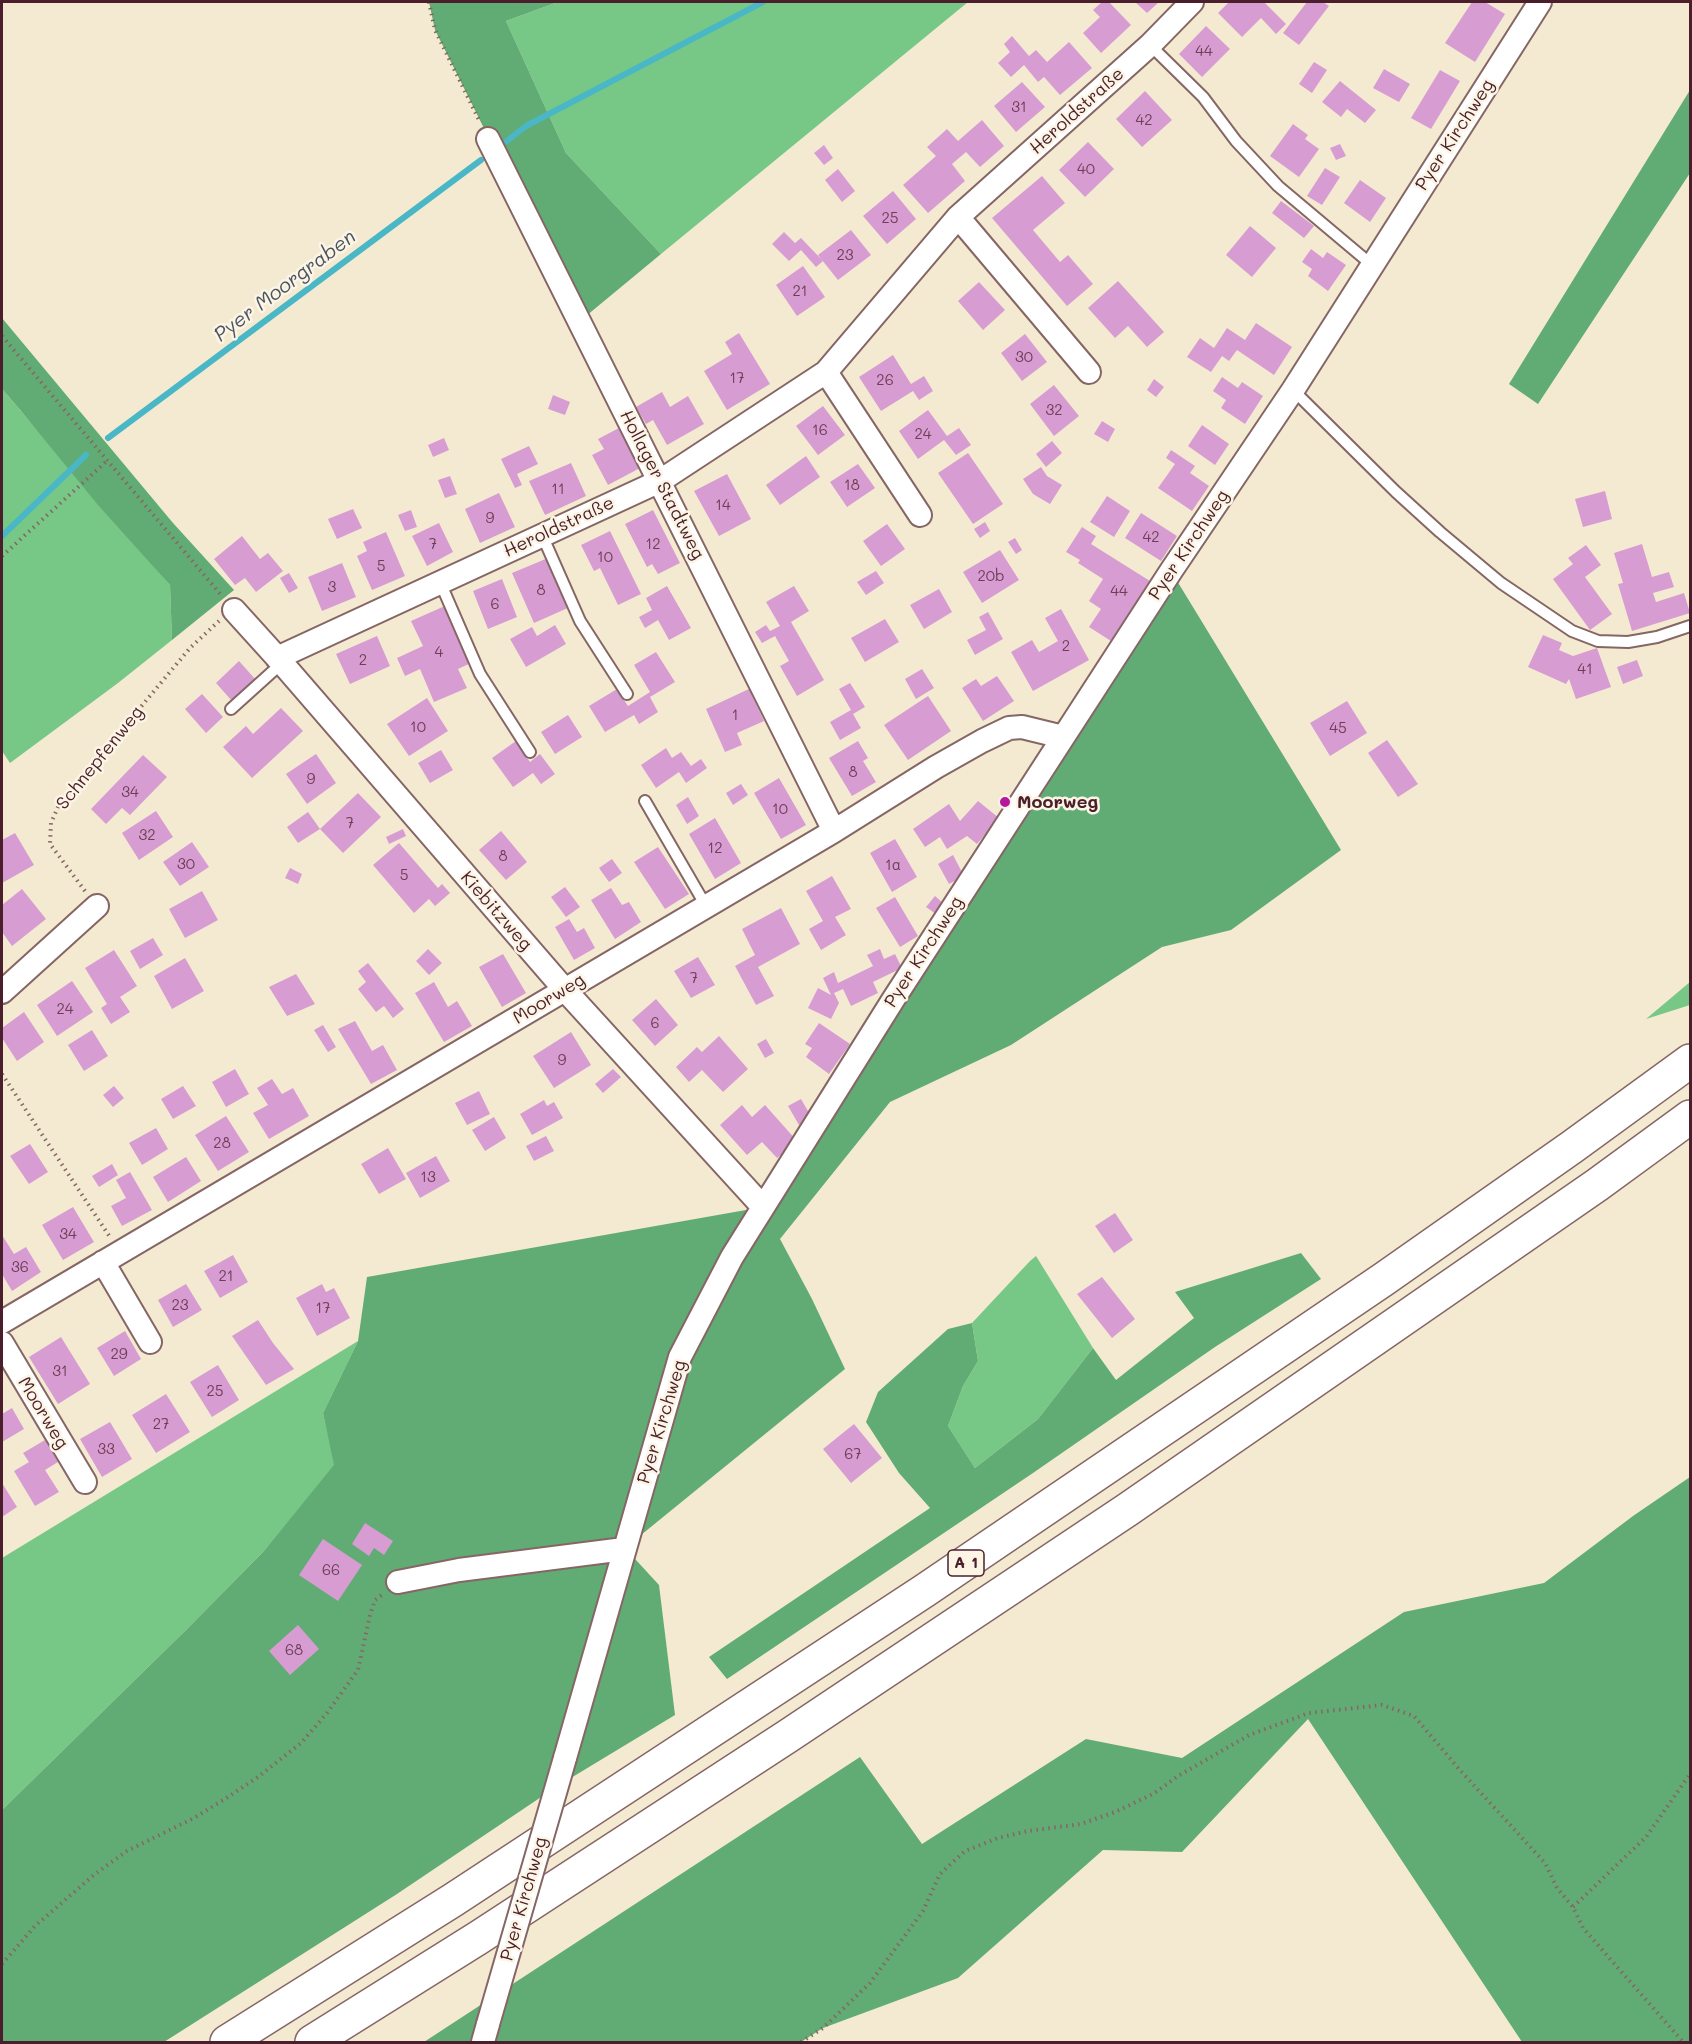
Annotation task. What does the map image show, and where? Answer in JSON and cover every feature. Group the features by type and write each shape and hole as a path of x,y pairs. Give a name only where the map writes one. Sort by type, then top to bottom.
{"highway":[{"name":"A 1","path":"227,2043 453,1900 944,1578 1384,1279 1690,1061"},
{"name":"A 1","path":"312,2043 478,1938 1040,1569 1406,1318 1690,1117"}],"street":[{"name":"Heroldstraße","path":"280,660 440,582 660,480 825,372 958,217 1150,45 1192,2"},
{"name":"Pyer Kirchweg","path":"486,2033 680,1357 732,1257 900,990 1171,571 1293,390 1540,2"},
{"name":"Hollager Stadtweg","path":"488,139 834,831"},
{"path":"958,217 1089,372"},
{"path":"825,372 920,515"},
{"name":"Kiebitzweg","path":"234,610 280,660 565,990 763,1207"},
{"name":"Moorweg","path":"2,1322 834,831 936,767 1009,728 1022,728 1063,737"},
{"path":"2,992 96,906"},
{"path":"112,1257 150,1342"},
{"name":"Moorweg","path":"2,1343 85,1482"},
{"path":"398,1582 459,1570 624,1549"}],"lane":[{"path":"1150,45 1203,97 1236,141 1278,186 1372,265"},
{"path":"1293,390 1396,492 1440,532 1501,584 1572,631 1598,641 1628,642 1657,637 1690,626"},
{"path":"542,535 580,621 627,694"},
{"path":"440,582 480,674 530,752"},
{"path":"231,709 280,660"},
{"path":"645,801 706,906"}],"path":[{"path":"429,2 435,30 488,139"},
{"path":"2,336 234,610"},
{"path":"2,556 108,460"},
{"name":"Schnepfenweg","path":"96,906 50,844 51,823 59,805 190,648 234,610"},
{"path":"2,1074 112,1257"},
{"path":"2,1964 35,1926 95,1874 127,1851 194,1818 266,1771 301,1743 358,1670 375,1600 398,1582"},
{"path":"801,2043 823,2028 870,1983 923,1911 940,1874 965,1851 998,1838 1028,1831 1081,1824 1115,1812 1153,1794 1249,1735 1309,1713 1382,1705 1414,1716 1545,1863 1557,1888 1573,1907 1583,1928 1683,2043"},
{"path":"1573,1907 1646,1837 1690,1774"}],"green space":[{"path":"429,2 558,2 506,21 566,153 661,254 580,321 435,30"},
{"path":"558,2 968,2 661,254 566,153 506,21"},
{"path":"1690,90 1690,173 1538,404 1509,384"},
{"path":"2,318 173,523 234,590 172,640 170,585 98,505 2,389"},
{"path":"2,389 170,585 172,640 10,763 2,751"},
{"path":"1171,571 1341,850 1231,930 1162,947 1011,1045 890,1102 780,1239 845,1369 625,1548 659,1585 675,1715 556,1787 397,1894 164,2042 2,2042 2,1810 263,1552 334,1465 323,1413 358,1341 367,1277 763,1207"},
{"path":"1690,982 1690,1005 1646,1019"},
{"path":"1301,1253 1321,1279 1215,1347 1033,1473 727,1679 709,1657 930,1508 899,1473 866,1422 878,1392 948,1329 972,1323 978,1361 963,1386 948,1426 975,1468 1038,1419 1093,1348 1116,1380 1194,1318 1175,1292"},
{"path":"1036,1256 1093,1348 1038,1419 975,1468 948,1426 963,1386 978,1361 972,1323"},
{"path":"358,1341 323,1413 335,1465 263,1552 2,1810 2,1558"},
{"path":"1690,1477 1690,2042 1522,2042 1308,1719 1182,1852 1103,1850 958,1978 823,2028 801,2042 424,2042 860,1757 922,1844 1086,1739 1182,1758 1404,1612 1544,1583 1633,1516"}],"building":[{"path":"1102,2 1109,2 1131,25 1101,53 1083,33 1100,17 1093,10"},
{"path":"1135,2 1159,2 1147,13"},
{"path":"1229,2 1264,2 1286,24 1276,34 1261,18 1242,37 1218,13"},
{"path":"1307,2 1323,2 1329,6 1299,45 1283,33"},
{"path":"1472,2 1485,2 1505,14 1475,62 1445,43"},
{"path":"1206,26 1230,49 1202,77 1179,54"},
{"path":"1012,36 1029,56 1036,50 1047,62 1069,42 1092,68 1060,95 1044,77 1038,82 1024,65 1011,77 998,63 1010,52 1004,44"},
{"path":"1314,62 1327,70 1312,93 1299,84"},
{"path":"1384,69 1410,84 1399,102 1373,88"},
{"path":"1440,70 1460,81 1431,129 1411,118"},
{"path":"1340,81 1376,110 1365,123 1347,109 1341,117 1322,102"},
{"path":"1022,82 1045,107 1016,132 994,106"},
{"path":"1145,91 1172,120 1142,147 1116,119"},
{"path":"982,120 1004,146 980,167 966,152 952,164 965,181 928,213 903,185 936,156 927,147 947,129 958,141"},
{"path":"1293,124 1308,135 1305,139 1319,149 1299,177 1270,156"},
{"path":"1088,142 1114,169 1085,197 1059,170"},
{"path":"1340,144 1346,156 1336,160 1330,148"},
{"path":"824,145 833,158 824,165 814,153"},
{"path":"1325,168 1340,177 1322,205 1307,196"},
{"path":"838,169 855,191 842,202 825,180"},
{"path":"1042,176 1065,203 1033,230 1060,262 1068,255 1093,284 1067,306 992,218"},
{"path":"1360,180 1386,198 1370,222 1344,203"},
{"path":"893,191 916,219 887,244 863,216"},
{"path":"1281,201 1314,226 1304,238 1272,213"},
{"path":"1250,226 1276,248 1252,277 1226,255"},
{"path":"851,230 871,255 838,280 818,255"},
{"path":"784,232 795,243 801,238 823,261 816,267 801,250 789,261 772,244"},
{"path":"1311,249 1323,258 1327,252 1346,265 1328,291 1308,276 1312,269 1302,262"},
{"path":"803,266 825,297 797,316 776,285"},
{"path":"1118,281 1164,332 1147,347 1128,326 1115,338 1088,308"},
{"path":"979,282 1005,310 983,330 958,301"},
{"path":"1256,323 1292,347 1274,375 1237,350 1229,361 1222,356 1211,372 1187,357 1200,338 1214,348 1227,328 1245,340"},
{"path":"739,333 770,384 727,410 704,371 732,354 725,342"},
{"path":"1025,334 1047,362 1022,381 1001,353"},
{"path":"893,355 911,384 924,376 933,391 919,400 913,391 881,411 859,377"},
{"path":"1222,377 1238,388 1242,382 1263,396 1245,424 1221,408 1226,400 1213,391"},
{"path":"1154,379 1164,387 1156,397 1147,390"},
{"path":"1054,385 1079,416 1054,436 1030,404"},
{"path":"662,392 670,407 688,396 704,424 667,445 653,420 646,424 636,407"},
{"path":"553,395 570,402 565,415 548,409"},
{"path":"823,406 845,435 818,455 796,426"},
{"path":"928,410 947,436 959,428 971,445 956,455 944,440 918,459 899,431"},
{"path":"1102,421 1115,429 1108,442 1094,434"},
{"path":"1202,425 1229,444 1215,465 1188,446"},
{"path":"619,428 640,468 608,485 592,455 604,449 598,439"},
{"path":"444,438 449,450 433,457 428,445"},
{"path":"1052,441 1062,453 1046,467 1036,454"},
{"path":"529,446 538,464 517,474 522,485 515,488 501,459"},
{"path":"1171,450 1195,466 1190,473 1209,486 1192,511 1158,488 1175,464 1166,458"},
{"path":"968,453 1003,504 973,524 938,473"},
{"path":"806,456 820,477 780,505 766,485"},
{"path":"571,463 586,496 545,515 529,481"},
{"path":"858,464 875,488 847,507 830,482"},
{"path":"1041,467 1047,476 1062,485 1050,504 1033,494 1023,479"},
{"path":"727,474 751,519 719,536 694,491"},
{"path":"450,476 457,494 445,498 438,480"},
{"path":"1605,491 1612,519 1583,527 1575,499"},
{"path":"499,493 515,527 480,543 465,509"},
{"path":"1107,496 1130,511 1114,537 1090,522"},
{"path":"353,509 362,528 337,539 328,519"},
{"path":"411,510 417,527 405,531 398,515"},
{"path":"653,510 680,563 658,574 652,564 647,567 625,524"},
{"path":"1141,513 1177,536 1161,561 1125,538"},
{"path":"985,522 990,531 980,538 974,529"},
{"path":"439,523 453,552 427,566 412,536"},
{"path":"887,524 905,549 881,566 863,541"},
{"path":"1082,527 1096,536 1091,544 1150,581 1111,641 1089,627 1101,609 1089,601 1103,579 1078,563 1080,560 1066,552"},
{"path":"610,531 641,594 618,605 600,568 594,571 581,545"},
{"path":"386,532 405,576 372,590 357,556 367,551 363,542"},
{"path":"242,536 260,559 268,553 283,571 256,592 245,578 235,585 214,559"},
{"path":"1015,538 1022,550 1016,554 1008,542"},
{"path":"1642,544 1652,577 1669,572 1674,587 1653,593 1656,602 1684,593 1690,613 1632,631 1618,584 1623,583 1614,553"},
{"path":"1586,545 1601,565 1585,577 1612,614 1590,630 1553,579 1573,564 1568,558"},
{"path":"1000,550 1019,580 982,603 963,572"},
{"path":"548,558 570,607 534,623 512,573"},
{"path":"342,563 356,597 322,611 308,577"},
{"path":"876,571 884,583 866,595 857,582"},
{"path":"289,573 298,588 289,593 280,578"},
{"path":"502,579 517,617 488,629 473,591"},
{"path":"667,586 691,628 669,640 658,620 645,628 639,617 652,610 646,598"},
{"path":"794,586 809,611 791,622 824,680 797,696 780,666 789,661 775,636 762,643 755,632 766,625 770,631 780,626 766,602"},
{"path":"939,589 952,612 924,629 910,605"},
{"path":"447,605 473,662 458,669 467,688 434,702 420,669 405,676 397,658 423,646 411,621"},
{"path":"1061,609 1089,660 1033,691 1011,652 1032,640 1039,652 1058,641 1045,618"},
{"path":"988,612 1003,639 975,655 967,640 986,630 979,617"},
{"path":"885,619 899,642 865,662 851,638"},
{"path":"555,625 566,644 526,667 510,639 532,627 537,636"},
{"path":"1543,635 1562,643 1559,650 1573,656 1597,648 1611,687 1576,699 1569,679 1566,684 1528,667"},
{"path":"377,636 390,666 350,684 336,654"},
{"path":"656,652 675,682 650,697 658,712 639,724 634,715 605,732 589,706 617,689 628,706 650,692 634,665"},
{"path":"1637,660 1643,676 1623,684 1617,667"},
{"path":"239,661 256,680 232,701 216,683"},
{"path":"922,669 934,688 916,699 905,679"},
{"path":"997,676 1014,701 983,721 962,688 976,679 981,686"},
{"path":"850,683 865,707 853,714 861,728 840,740 830,722 851,710 839,689"},
{"path":"749,689 764,721 737,733 742,745 725,752 706,709"},
{"path":"202,694 223,717 206,733 185,709"},
{"path":"928,696 951,731 908,760 884,725"},
{"path":"427,698 448,731 409,756 387,724"},
{"path":"1347,701 1367,733 1330,756 1310,723"},
{"path":"281,708 303,731 252,778 223,747 246,726 253,734"},
{"path":"568,715 582,737 555,754 541,732"},
{"path":"1387,740 1418,784 1398,797 1368,753"},
{"path":"516,741 530,762 540,754 555,774 541,784 533,773 513,787 492,758"},
{"path":"858,741 868,758 863,761 876,782 852,796 829,758"},
{"path":"666,748 672,758 681,752 691,766 701,759 707,768 686,783 679,772 656,788 641,765"},
{"path":"441,750 453,770 430,783 418,763"},
{"path":"316,754 336,783 307,804 286,774"},
{"path":"143,755 167,777 130,815 122,808 106,824 91,809"},
{"path":"779,778 806,825 781,839 754,793"},
{"path":"741,784 748,795 733,805 726,793"},
{"path":"358,793 381,817 343,853 320,829"},
{"path":"688,797 699,816 687,824 676,805"},
{"path":"978,801 999,818 977,844 967,836 947,849 940,837 925,847 913,829 949,804 960,821"},
{"path":"156,811 173,837 139,860 122,833"},
{"path":"308,812 320,829 298,843 287,827"},
{"path":"715,818 741,863 715,879 689,834"},
{"path":"403,829 406,836 389,844 386,837"},
{"path":"501,831 527,862 506,880 479,850"},
{"path":"15,833 34,865 2,883 2,840"},
{"path":"895,839 917,877 892,892 870,853"},
{"path":"192,842 209,867 180,886 163,862"},
{"path":"399,843 438,888 442,884 450,893 435,906 429,899 414,913 373,865"},
{"path":"658,847 689,894 665,909 634,862"},
{"path":"953,855 964,876 949,884 938,864"},
{"path":"612,859 622,873 609,882 599,868"},
{"path":"290,868 302,874 298,884 285,878"},
{"path":"832,876 851,909 835,917 846,935 821,950 809,929 823,921 806,891"},
{"path":"565,887 580,907 566,917 551,897"},
{"path":"611,888 622,905 629,902 641,922 615,939 591,900"},
{"path":"22,889 46,919 12,946 2,932 2,905"},
{"path":"202,891 218,920 185,938 169,909"},
{"path":"935,896 944,904 936,914 926,907"},
{"path":"895,897 918,936 900,947 876,908"},
{"path":"781,908 800,944 758,967 774,996 756,1005 735,966 755,955 742,929"},
{"path":"569,919 577,932 584,928 595,948 574,960 555,927"},
{"path":"153,938 163,955 140,969 130,951"},
{"path":"428,949 442,963 429,975 416,961"},
{"path":"880,949 884,959 895,954 902,968 873,982 878,993 851,1006 843,989 834,993 839,1003 831,1019 808,1008 818,988 831,995 823,978 834,972 838,983 873,966 867,955"},
{"path":"114,950 137,986 120,997 130,1012 111,1024 101,1008 107,1004 85,968"},
{"path":"503,954 526,993 502,1007 479,967"},
{"path":"698,957 715,985 691,998 674,971"},
{"path":"185,958 204,991 172,1009 154,976"},
{"path":"368,963 404,1009 393,1018 384,1006 376,1012 358,989 366,982 358,971"},
{"path":"296,974 315,1004 287,1016 269,987"},
{"path":"72,981 93,1012 57,1036 37,1005"},
{"path":"434,982 448,1007 457,1001 472,1026 444,1042 415,993"},
{"path":"656,999 678,1025 655,1046 632,1020"},
{"path":"24,1012 44,1042 17,1061 2,1038 2,1028"},
{"path":"355,1021 372,1051 383,1045 397,1070 371,1084 338,1029"},
{"path":"819,1023 850,1044 829,1074 806,1057 812,1048 805,1044"},
{"path":"323,1025 336,1047 328,1052 314,1030"},
{"path":"92,1030 108,1056 84,1071 68,1045"},
{"path":"571,1032 591,1065 554,1088 533,1056"},
{"path":"719,1036 748,1069 723,1092 702,1070 689,1082 676,1067 697,1047 702,1052"},
{"path":"766,1039 774,1053 765,1058 757,1044"},
{"path":"235,1069 249,1094 226,1107 212,1082"},
{"path":"613,1069 621,1077 603,1093 595,1084"},
{"path":"272,1079 282,1094 293,1088 309,1116 269,1139 253,1113 268,1105 257,1088"},
{"path":"114,1086 124,1098 113,1107 103,1095"},
{"path":"183,1086 196,1106 173,1119 161,1099"},
{"path":"479,1091 490,1114 467,1125 455,1103"},
{"path":"801,1099 812,1118 799,1125 788,1106"},
{"path":"544,1100 547,1106 554,1102 563,1118 532,1135 520,1114"},
{"path":"742,1105 752,1117 765,1105 797,1141 777,1158 762,1142 747,1155 720,1125"},
{"path":"226,1116 249,1152 218,1171 195,1135"},
{"path":"494,1117 506,1138 485,1151 472,1130"},
{"path":"156,1128 168,1149 142,1165 129,1143"},
{"path":"546,1136 554,1151 534,1161 526,1146"},
{"path":"30,1144 48,1172 29,1184 10,1156"},
{"path":"388,1148 406,1179 379,1194 361,1164"},
{"path":"436,1156 450,1181 420,1198 406,1173"},
{"path":"186,1157 201,1181 168,1202 153,1177"},
{"path":"112,1164 118,1175 99,1187 92,1176"},
{"path":"130,1172 152,1210 122,1226 111,1206 126,1198 116,1180"},
{"path":"73,1207 94,1242 63,1260 42,1225"},
{"path":"1115,1213 1133,1240 1114,1253 1095,1226"},
{"path":"2,1235 14,1254 26,1247 41,1272 12,1291 2,1274"},
{"path":"233,1255 248,1282 220,1298 204,1271"},
{"path":"1102,1277 1135,1319 1112,1338 1077,1294"},
{"path":"186,1284 202,1310 173,1327 158,1300"},
{"path":"322,1284 326,1292 334,1288 350,1318 317,1336 296,1298"},
{"path":"258,1320 294,1369 266,1385 232,1336"},
{"path":"125,1331 141,1359 114,1376 97,1348"},
{"path":"61,1337 90,1384 58,1404 29,1357"},
{"path":"218,1365 239,1400 212,1417 190,1382"},
{"path":"166,1394 190,1432 156,1453 132,1415"},
{"path":"12,1408 24,1429 2,1442 2,1414"},
{"path":"110,1422 132,1459 102,1477 80,1439"},
{"path":"854,1424 882,1458 851,1483 823,1449"},
{"path":"45,1440 58,1462 45,1470 59,1492 35,1506 14,1471 29,1462 23,1453"},
{"path":"2,1483 17,1507 2,1517"},
{"path":"365,1523 393,1541 384,1555 374,1548 369,1556 352,1544"},
{"path":"323,1539 362,1565 338,1601 299,1575"},
{"path":"298,1625 319,1649 290,1675 269,1651"}],"waterway":[{"name":"Pyer Moorgraben","path":"507,141 526,126 763,2"},
{"name":"Pyer Moorgraben","path":"108,438 481,160"},
{"name":"Pyer Moorgraben","path":"2,536 86,455"}],"place":[{"name":"Moorweg","path":"1005,802"}]}
